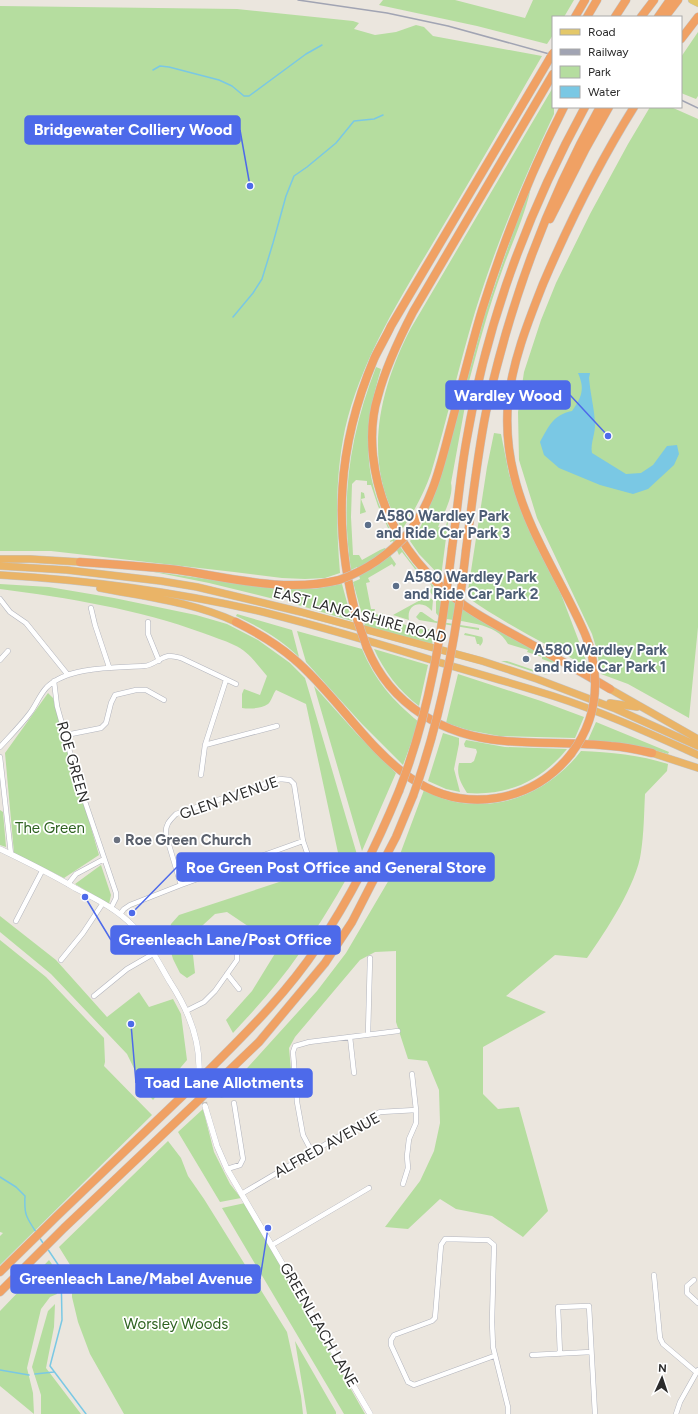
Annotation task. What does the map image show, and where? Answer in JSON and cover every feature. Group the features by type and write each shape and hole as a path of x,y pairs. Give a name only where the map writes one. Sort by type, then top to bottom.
{"highway":[{"path":"576,16 585,0"},
{"path":"588,16 597,0"},
{"path":"616,16 626,0"},
{"path":"659,16 677,1"},
{"path":"666,16 677,1"},
{"path":"670,16 677,1"},
{"path":"642,16 652,2"},
{"path":"682,38 698,17"},
{"path":"552,56 391,326 374,358 358,403 346,450 341,515 345,564 349,584 358,622 368,648 382,675 399,697 422,715 449,728 474,736 504,741 611,746 652,753 698,768"},
{"path":"552,76 413,312 394,349 378,396 373,422 373,448 377,482 383,503 394,529 407,548 430,576 465,606 698,739"},
{"path":"0,559 80,562 177,570 271,585 302,586 338,580 377,562 410,531 423,510 438,476 482,310 500,259 540,158 564,108"},
{"path":"0,1272 56,1216 196,1083 203,1071 258,1021 292,981 318,947 376,847 399,791 416,742 432,681 445,607 466,442 482,367 497,313 530,221 562,151 584,108"},
{"path":"0,1292 64,1228 259,1042 325,963 352,922 396,837 428,753 445,690 457,621 478,460 486,412 499,359 528,266 553,200 569,165 599,108"},
{"path":"540,237 608,108"},
{"path":"55,579 185,604 218,614 236,622 274,644 295,660 322,687 395,767 414,780 435,791 450,796 473,799 493,799 524,791 542,781 555,771 571,754 584,734 591,715 595,693 594,668 583,629 537,536 518,491 507,432 508,403 513,372 524,335 551,267 591,181 633,108"},
{"name":"EAST LANCASHIRE ROAD","path":"0,566 128,577 197,587 258,601 482,661 600,703 698,746"},
{"name":"EAST LANCASHIRE ROAD","path":"0,575 128,587 195,598 262,612 334,631 558,698 618,720 698,755"},
{"path":"600,703 641,707"}],"main road":[{"path":"692,0 698,3"}],"street":[{"path":"0,599 10,612 26,623 68,675"},
{"path":"90,608 94,625 109,667"},
{"path":"148,622 148,634 159,660"},
{"path":"0,660 8,651"},
{"path":"0,747 30,713 46,688 54,681 68,675 87,670 109,667 148,666 168,656 181,658 236,684"},
{"path":"201,775 205,745 226,680"},
{"name":"ROE GREEN","path":"54,681 57,706 78,781 116,893 116,898 111,908"},
{"path":"66,735 101,728 106,723 110,703 115,695 136,690 146,690 164,700"},
{"path":"205,745 277,726"},
{"path":"0,757 11,854"},
{"name":"GLEN AVENUE","path":"181,885 166,835 166,827 176,814 280,779 290,780 294,784 303,842 312,867"},
{"path":"0,806 6,811"},
{"path":"120,914 130,905 181,885 303,842"},
{"path":"1,852 11,854 103,903 120,914 134,927 153,954 186,1011 196,1037 203,1071"},
{"path":"68,884 76,874 104,859"},
{"path":"16,921 42,871"},
{"path":"61,960 83,933 103,903"},
{"path":"186,1011 204,1002 215,992 237,960 237,953 210,936"},
{"path":"94,996 127,969 153,954"},
{"path":"368,1034 370,958"},
{"path":"227,974 239,989"},
{"path":"312,1152 303,1135 297,1102 293,1052 295,1046 309,1042 350,1036 398,1031"},
{"path":"350,1036 354,1073"},
{"path":"403,1184 408,1168 407,1156 409,1140 416,1123 412,1074"},
{"path":"228,1169 240,1165 243,1159 234,1103"},
{"name":"GREENLEACH LANE","path":"205,1106 217,1146 228,1169 370,1414"},
{"name":"ALFRED AVENUE","path":"242,1193 380,1112 416,1110"},
{"path":"272,1245 369,1188"},
{"path":"494,1356 414,1385 408,1382 391,1344 391,1340 394,1335 432,1321 435,1318 441,1245 445,1239 488,1240 494,1245 492,1322 494,1356 508,1407 508,1414"},
{"path":"654,1275 652,1282 660,1338 663,1344 697,1371 680,1402 676,1414"},
{"path":"694,1280 687,1286 687,1293 698,1303"},
{"path":"560,1354 558,1307 589,1306 595,1414"},
{"path":"532,1355 591,1352"}],"green space":[{"path":"383,0 455,0 525,18 533,0 574,0 565,16 552,16 552,36 547,44 477,26 379,5"},
{"path":"0,6 237,9 353,21 359,23 354,29 375,35 396,32 416,25 424,27 433,36 542,56 398,302 362,376 352,402 345,429 339,465 337,519 340,573 325,578 282,578 51,551 0,551"},
{"path":"698,32 698,96 696,99 682,93 682,56"},
{"path":"552,89 552,108 554,108 554,114 501,236 469,332 431,473 419,501 403,528 401,527 389,503 381,478 378,452 379,427 383,401 390,376 411,328"},
{"path":"649,108 673,108 698,119 698,627 689,718 628,684 601,674 592,634 537,518 519,460 518,412 524,372 541,320 556,283 590,214"},
{"path":"531,187 529,197 492,299 466,393 467,395 451,483 451,494 448,505 438,527 445,529 449,515 441,577 419,554 410,541 421,526 440,479 485,314 516,224"},
{"path":"376,367 381,369 370,415 368,438 369,461 377,498 384,516 403,551 428,581 456,604 486,623 564,667 527,652 528,650 508,644 496,631 487,627 468,622 440,618 436,613 436,599 429,591 432,588 431,585 415,569 402,552 399,555 393,541 390,542 393,539 378,506 371,485 367,485 367,481 356,480 352,484 351,517 353,555 359,555 362,560 385,548 396,564 394,567 392,564 368,578 370,582 366,583 371,609 375,609 374,613 381,616 382,613 387,619 412,627 434,630 432,645 365,626 353,582 360,579 357,567 351,570 348,543 347,492 354,442 367,392"},
{"path":"494,433 501,434 509,474 517,500 537,547 561,594 589,668 511,625 467,597 487,467"},
{"path":"361,492 364,493 365,498 361,499 366,512 360,514"},
{"path":"149,571 278,589 282,601 209,583"},
{"path":"0,584 49,587 114,598 196,615 227,624 258,640 290,663 305,678 358,858 323,919 292,964 268,995 233,1033 226,1020 252,991 279,947 227,912 215,914 191,936 189,947 193,955 195,973 187,978 180,973 173,959 167,939 171,924 179,915 340,862 306,704 276,690 270,702 265,706 242,708 242,694 244,689 260,695 267,676 248,654 226,642 153,617 103,605 0,589"},
{"path":"342,584 352,621 288,602 284,589 314,589"},
{"path":"427,595 433,600 432,611 428,607 420,604 412,607 410,610 409,620 393,615 424,598"},
{"path":"420,612 435,621 479,628 479,630 419,620 416,617"},
{"path":"237,614 292,630 299,657 277,639 262,629 236,616"},
{"path":"297,631 362,649 385,689 419,722 403,765 362,724 306,662"},
{"path":"465,633 482,637 483,641 480,646 477,644 475,637 464,635"},
{"path":"374,649 428,665 419,706 405,694 393,680 382,665"},
{"path":"501,661 507,661 548,675 534,672"},
{"path":"458,674 541,701 584,717 575,738 499,736 468,730 446,723"},
{"path":"314,686 357,734 396,773 362,851"},
{"name":"The Green","path":"48,693 53,698 99,855 64,878 14,853 5,753"},
{"path":"596,722 669,752 668,754 643,747 588,740"},
{"path":"443,733 459,738 454,769 460,792 446,789 428,781"},
{"path":"466,740 505,747 567,749 546,770 523,784 496,792 467,793 461,782 458,767 459,763 471,763 474,761 477,752 476,749 465,747 464,744"},
{"path":"581,751 625,754 668,764 667,771 645,794 643,838 638,865 634,878 620,907 603,935 587,958 555,955 506,996 546,1012 483,1047 483,1094 498,1109 519,1107 548,1211 523,1237 492,1216 456,1209 440,1199 408,1229 385,1227 420,1181 434,1151 440,1123 439,1090 427,1061 408,1059 396,1022 396,951 375,952 360,960 295,1037 289,1048 292,1081 220,1098 317,991 346,953 393,873 424,790 456,802 474,804 509,800 541,787 556,777"},
{"path":"0,810 3,812 6,847 0,845"},
{"path":"101,865 111,895 109,904 75,884"},
{"path":"0,916 56,960 107,1017 139,992 149,1007 173,999 181,1014 187,1060 153,1100 145,1091 127,1054 51,974 0,932"},
{"path":"0,940 46,977 104,1038 104,1066 152,1115 0,1265 0,1236 3,1233 0,1232"},
{"path":"203,1109 214,1152 230,1184 241,1198 220,1202 178,1132"},
{"name":"Worsley Woods","path":"168,1141 181,1158 188,1176 287,1332 301,1396 303,1414 124,1414 90,1354 78,1322 72,1297 72,1268 59,1247"},
{"path":"245,1203 365,1414 344,1414 222,1208"},
{"path":"49,1260 56,1270 57,1294 50,1297 41,1309 27,1368 33,1393 34,1414 0,1386 0,1311"},
{"path":"55,1304 54,1327 46,1368 81,1414 41,1414 41,1395 32,1367 48,1311"},
{"path":"295,1341 336,1412 336,1414 307,1414"}],"water":[{"path":"578,373 590,373 589,378 595,422 592,453 626,474 641,473 653,465 667,446 677,445 679,454 674,465 648,489 633,494 600,485 559,468 544,455 540,442 549,426 560,415 572,411 580,397 582,388"}],"waterway":[{"path":"153,70 160,66 169,67 219,80 232,86 244,96 249,96 306,54 322,45"},
{"path":"233,317 253,293 262,279 286,196 294,176 336,143 354,121 374,119 383,115"},
{"path":"0,1177 16,1187 25,1196 26,1215 36,1232"},
{"path":"39,1237 43,1243"},
{"path":"47,1248 61,1269 62,1320 50,1366 86,1414"},
{"path":"0,1370 29,1375"},
{"path":"35,1374 54,1372"}],"tunnel":[{"path":"200,1077 205,1106"}],"railway":[{"path":"298,0 387,13 448,26 552,55"},
{"path":"682,100 698,108"}],"place":[{"name":"Bridgewater Colliery Wood","path":"250,186"},
{"name":"Wardley Wood","path":"608,436"},
{"name":"A580 Wardley Park and Ride Car Park 3","path":"368,525"},
{"name":"A580 Wardley Park and Ride Car Park 2","path":"396,586"},
{"name":"A580 Wardley Park and Ride Car Park 1","path":"526,659"},
{"name":"Roe Green Church","path":"117,840"},
{"name":"Greenleach Lane/Post Office","path":"85,897"},
{"name":"Roe Green Post Office and General Store","path":"132,913"},
{"name":"Toad Lane Allotments","path":"131,1024"},
{"name":"Greenleach Lane/Mabel Avenue","path":"268,1228"}]}
